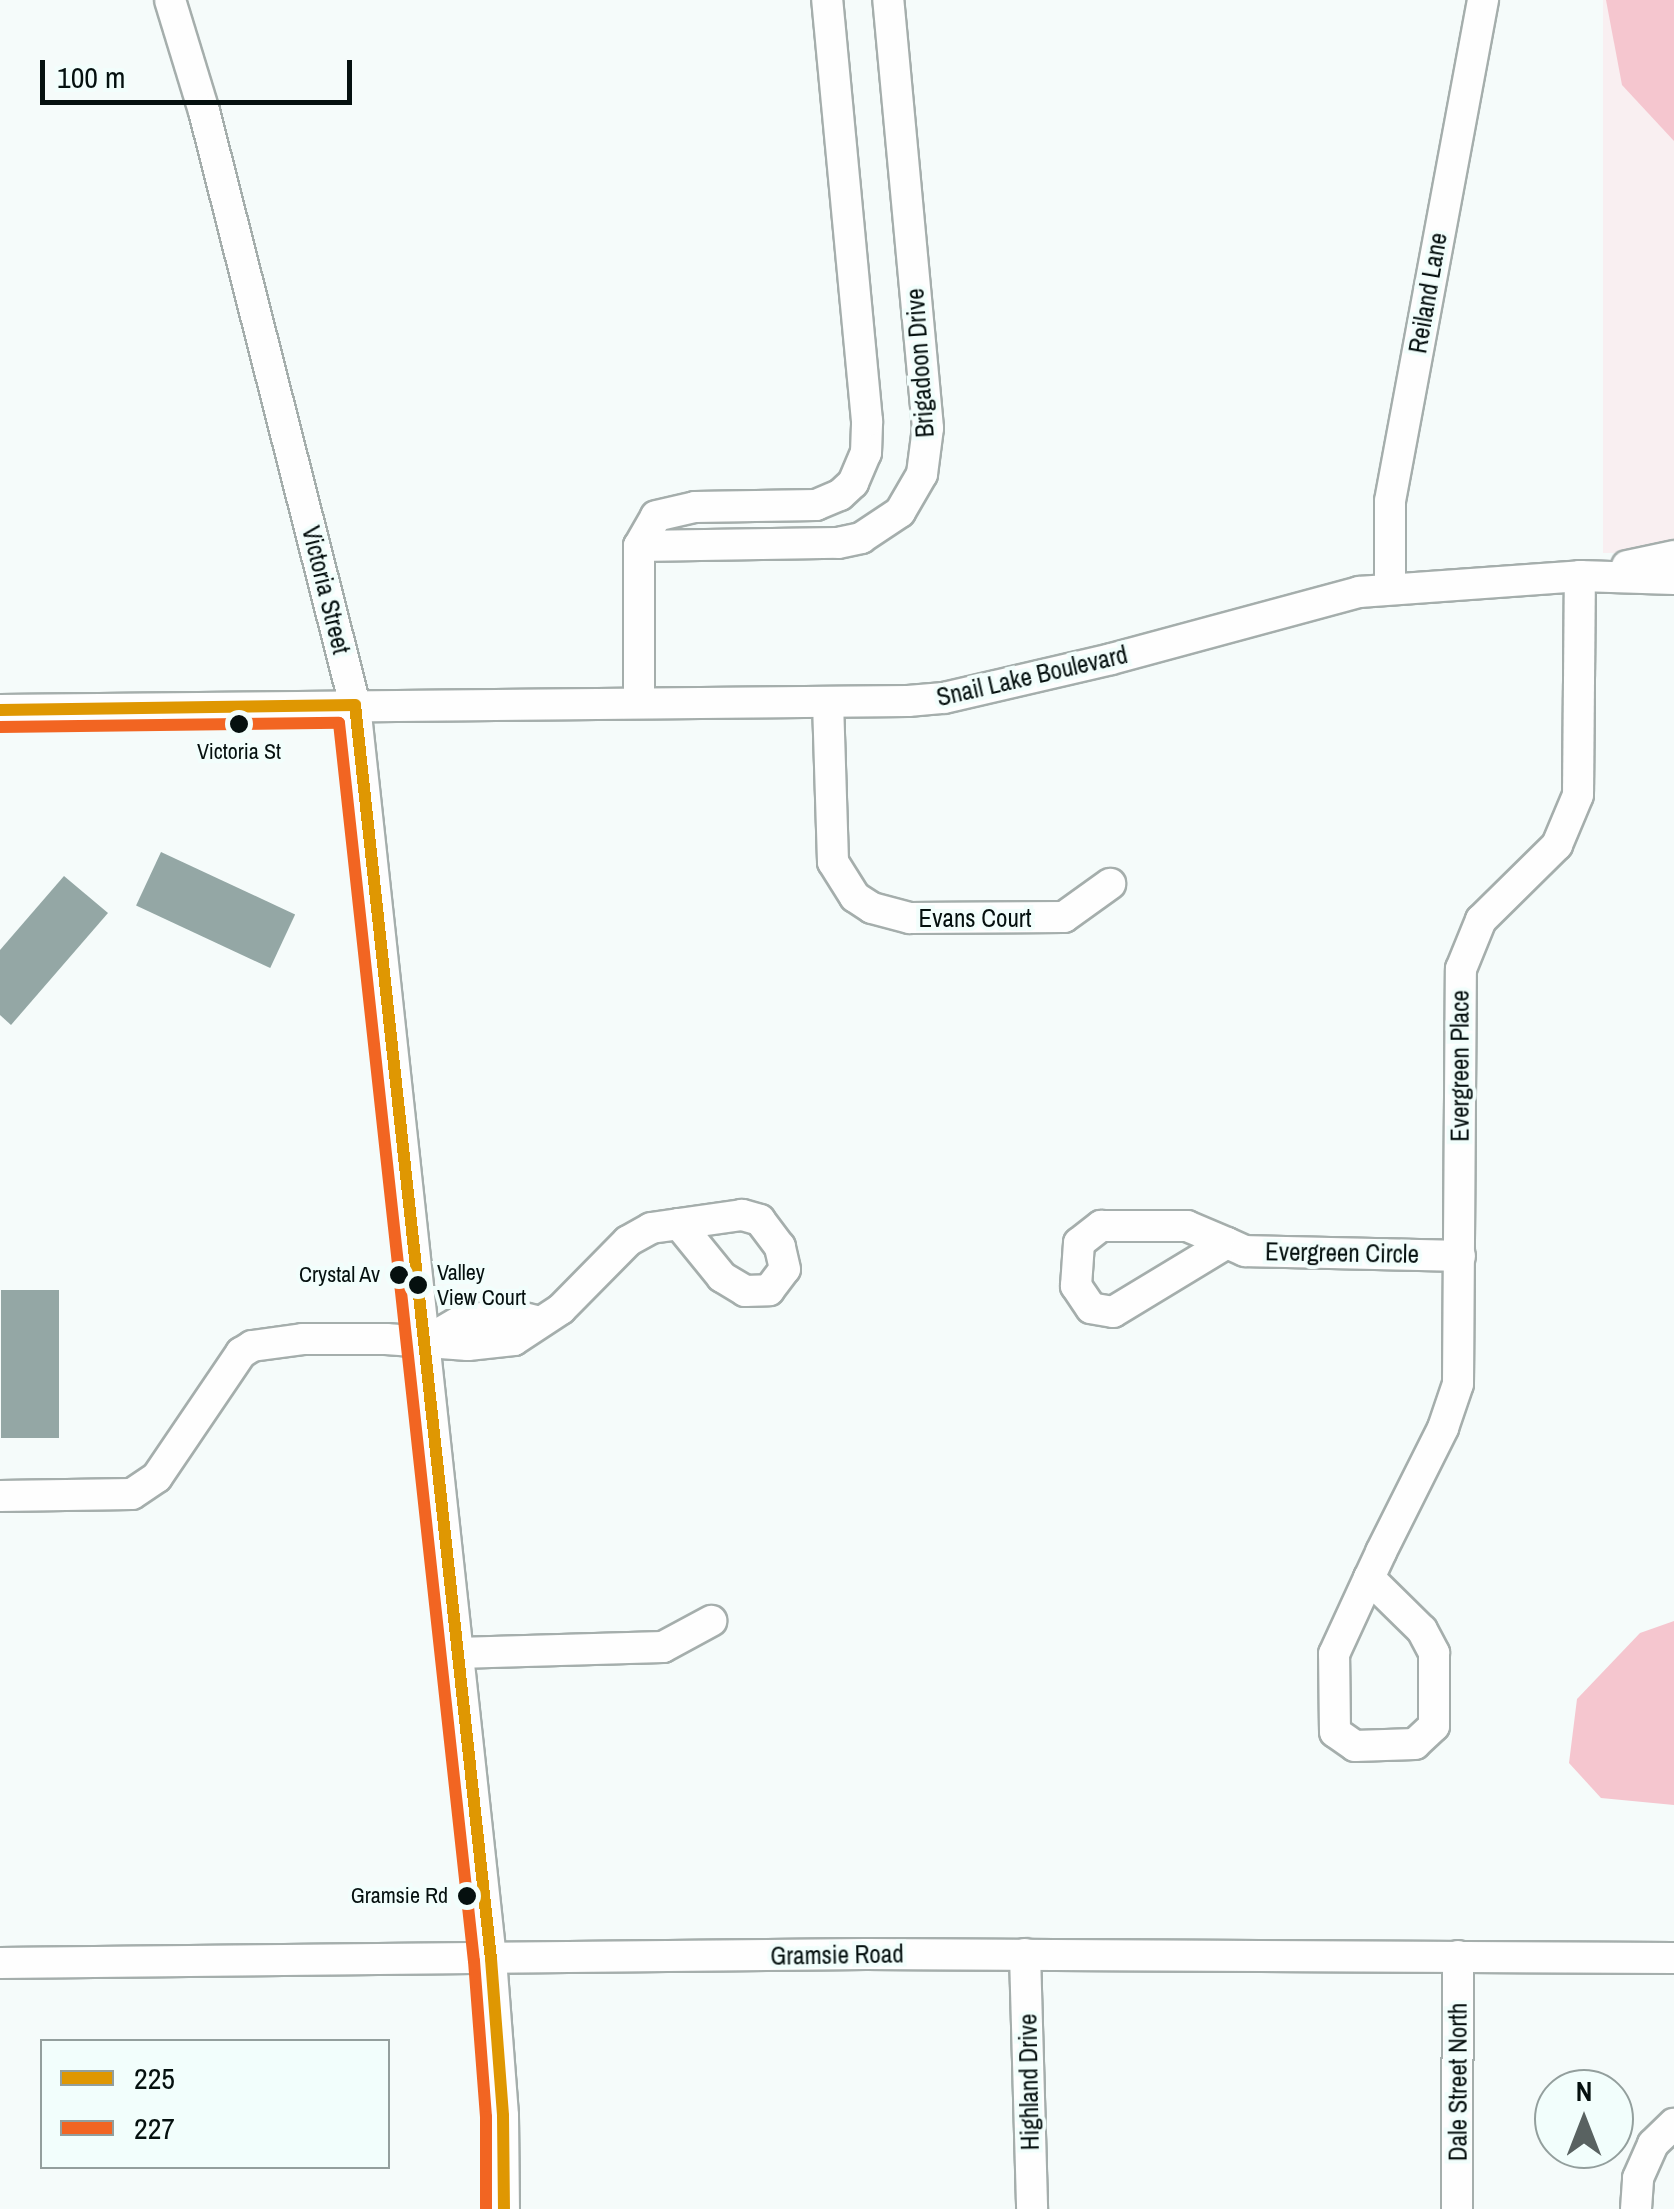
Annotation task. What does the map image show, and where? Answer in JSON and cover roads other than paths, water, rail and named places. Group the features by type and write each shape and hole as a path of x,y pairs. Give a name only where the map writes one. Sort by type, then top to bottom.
{"street":[{"name":"Victoria Street","path":"170,0 204,110 355,705 491,1959 503,2116 504,2209"},
{"path":"639,702 639,546 646,528 670,510 816,506 840,495 861,469 867,421 827,0"},
{"name":"Brigadoon Drive","path":"639,546 838,544 861,538 900,512 922,474 928,428 888,0"},
{"name":"Reiland Lane","path":"1390,588 1390,501 1482,0"},
{"name":"Snail Lake Boulevard","path":"1580,576 1674,556"},
{"name":"Snail Lake Boulevard","path":"0,710 944,698 1111,659 1332,598 1390,588 1580,576 1674,580"},
{"name":"Evergreen Place","path":"1369,1578 1422,1630 1434,1653 1434,1726 1415,1744 1355,1746 1336,1732 1334,1654 1369,1578 1450,1412 1460,1355 1461,969 1481,920 1556,846 1578,795 1580,576"},
{"name":"Evans Court","path":"828,702 833,862 842,881 872,908 910,918 1064,918 1110,884"},
{"path":"0,1496 132,1494 158,1476 240,1354 252,1346 303,1339 468,1346 514,1340 561,1309 628,1241 651,1228 679,1224"},
{"name":"Evergreen Circle","path":"1227,1243 1112,1312 1091,1308 1076,1286 1079,1243 1102,1226 1187,1226 1227,1243 1245,1251 1460,1256"},
{"path":"457,1654 663,1647 711,1620"},
{"name":"Gramsie Road","path":"0,1963 1025,1954 1674,1958"},
{"name":"Highland Drive","path":"1025,1954 1032,2209"},
{"name":"Dale Street North","path":"1457,2209 1458,1956"},
{"path":"1636,2209 1638,2178 1654,2144 1674,2124"}],"place":[{"name":"Victoria St","path":"239,724"},
{"name":"Crystal Av","path":"399,1275"},
{"name":"Valley View Court","path":"418,1285"},
{"name":"Gramsie Rd","path":"467,1896"}]}
